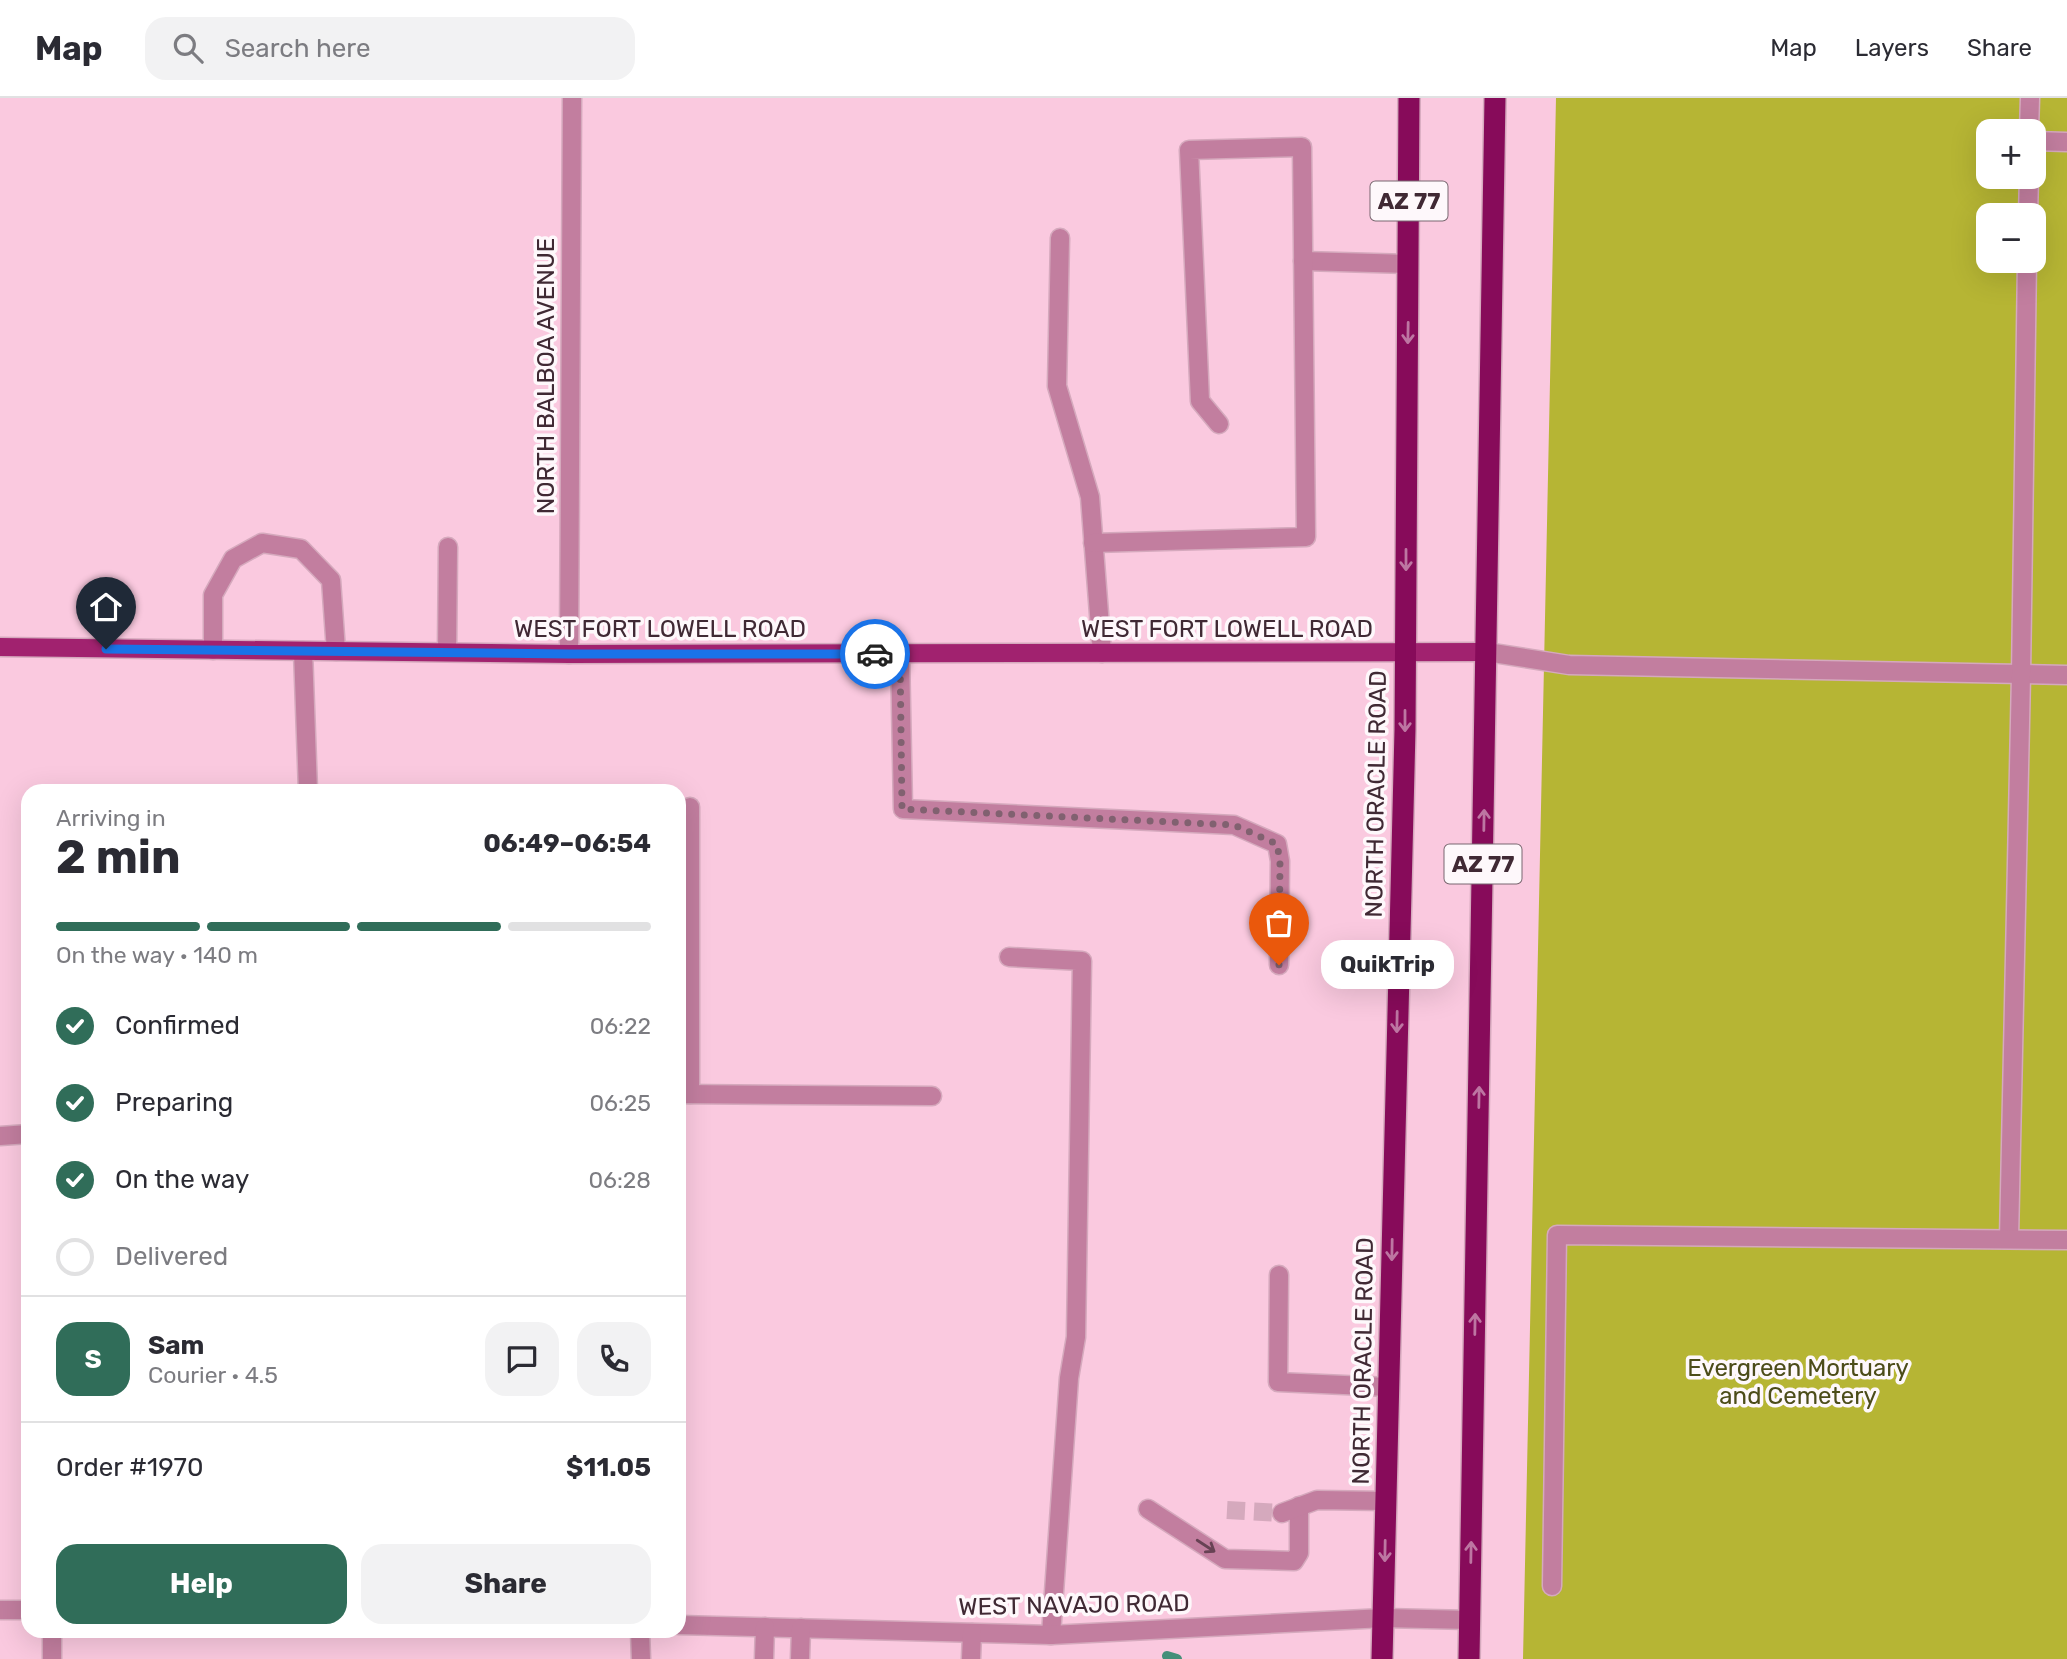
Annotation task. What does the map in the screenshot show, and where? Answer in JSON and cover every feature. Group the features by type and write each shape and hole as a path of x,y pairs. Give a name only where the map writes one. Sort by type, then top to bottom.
{"highway":[{"name":"NORTH ORACLE ROAD","path":"1382,1659 1405,653 1409,98"},
{"name":"AZ 77","path":"1469,1659 1495,98"}],"main road":[{"name":"WEST FORT LOWELL ROAD","path":"0,648 569,654 1487,652"}],"street":[{"name":"NORTH BALBOA AVENUE","path":"569,654 572,98"},
{"path":"2029,119 2030,98"},
{"path":"2046,141 2067,142"},
{"path":"1093,543 1306,537 1302,147 1189,150 1200,401 1219,424"},
{"path":"1060,238 1057,386 1090,497 1102,653"},
{"path":"1303,261 1409,264"},
{"path":"2009,1239 2027,273"},
{"path":"213,650 213,594 233,559 262,543 301,550 331,580 336,651"},
{"path":"447,652 448,547"},
{"path":"303,650 308,784"},
{"path":"1487,652 1569,666 2067,675"},
{"path":"900,654 902,809 1234,825 1277,844 1280,861 1279,965"},
{"path":"686,998 690,807"},
{"path":"1009,957 1082,961 1076,1338 1069,1378 1051,1635"},
{"path":"686,1094 932,1096"},
{"path":"0,1136 21,1134"},
{"path":"1552,1586 1557,1235 2067,1240"},
{"path":"1279,1275 1278,1382 1388,1387"},
{"path":"1282,1513 1317,1500 1386,1501"},
{"path":"1149,1509 1225,1559 1294,1561 1299,1553 1299,1506"},
{"path":"0,1610 21,1610"},
{"name":"WEST NAVAJO ROAD","path":"686,1625 1051,1635 1384,1618 1470,1620"},
{"path":"764,1659 765,1627"},
{"path":"800,1659 801,1628"},
{"path":"971,1659 972,1633"},
{"path":"52,1638 52,1659"},
{"path":"640,1638 641,1659"}],"green space":[{"name":"Evergreen Mortuary and Cemetery","path":"1556,98 2067,98 2067,1659 1523,1659"}],"waterway":[{"path":"1167,1656 1177,1659"}],"tunnel":[{"path":"1227,1510 1282,1513"}],"way so far":[{"path":"875,654 900,654 902,809 1234,825 1277,844 1280,861 1279,965"}],"place":[{"name":"QuikTrip","path":"1279,965"}],"route":[{"path":"106,649 875,654"}]}
